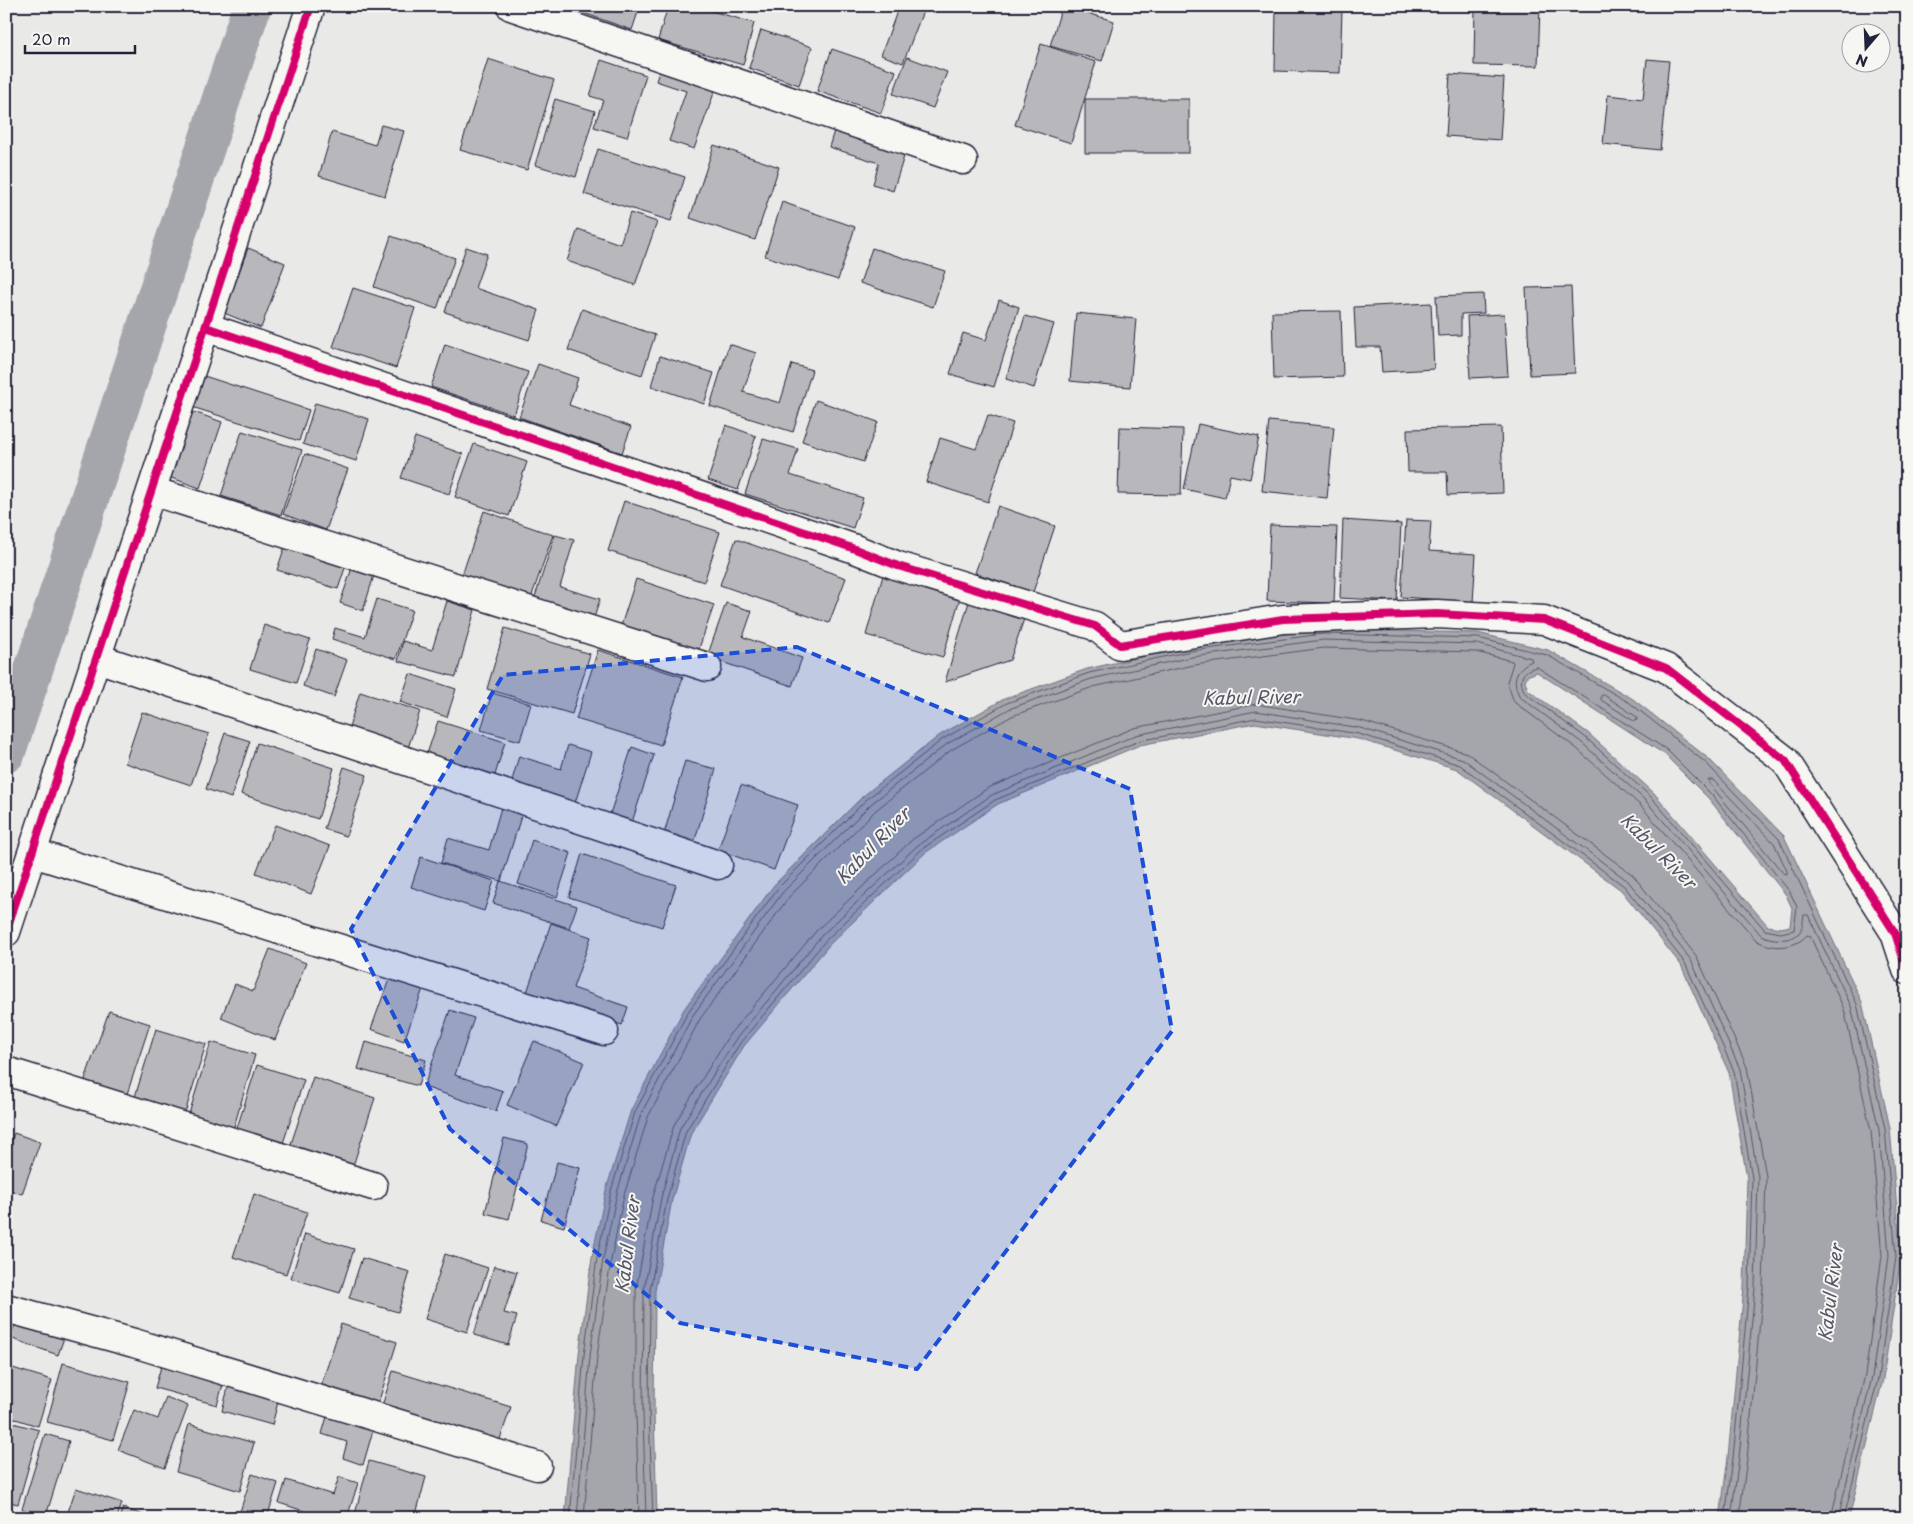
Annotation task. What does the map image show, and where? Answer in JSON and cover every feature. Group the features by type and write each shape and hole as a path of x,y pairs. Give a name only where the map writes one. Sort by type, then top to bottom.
{"street":[{"path":"6,932 311,6"},
{"path":"511,6 963,160"},
{"path":"206,327 855,549 898,566 1095,626 1120,645 1283,619 1437,614 1544,620 1666,668 1785,760 1896,933 1907,970"},
{"path":"152,491 707,667"},
{"path":"97,658 718,865"},
{"path":"32,853 604,1031"},
{"path":"6,1071 373,1186"},
{"path":"6,1308 134,1343 537,1466"}],"highlighted area":[{"path":"797,647 1130,789 1172,1031 917,1369 680,1323 450,1129 351,929 503,675"}],"water":[{"name":"Kabul River","path":"1323,629 1478,633 1548,650 1633,699 1709,759 1784,836 1862,1002 1890,1128 1901,1257 1883,1379 1849,1518 1720,1518 1728,1457 1744,1287 1747,1178 1729,1073 1681,965 1621,890 1457,769 1358,739 1255,723 1140,745 998,804 925,853 830,944 744,1046 691,1133 672,1200 655,1291 654,1412 657,1518 565,1518 579,1354 592,1257 606,1190 631,1110 684,1009 774,885 863,796 940,735 1004,699 1087,669 1190,646","holes":["1537,672 1664,754 1709,799 1786,895 1792,908 1790,926 1781,928 1768,926 1654,793 1588,733 1528,690 1525,681 1527,676"]}],"building":[{"path":"563,6 640,6 632,30"},
{"path":"668,6 694,6 754,23 743,65 658,40"},
{"path":"899,6 925,6 903,63 881,55"},
{"path":"1062,6 1114,21 1102,61 1050,46"},
{"path":"1475,6 1540,6 1538,66 1474,65"},
{"path":"1276,8 1342,9 1340,73 1275,71"},
{"path":"761,30 812,47 799,85 749,68"},
{"path":"1041,44 1096,62 1071,143 1015,125"},
{"path":"832,49 896,71 881,113 817,91"},
{"path":"907,57 947,72 933,108 893,94"},
{"path":"488,59 554,80 527,170 460,150"},
{"path":"1647,59 1669,61 1660,150 1603,144 1608,95 1643,99"},
{"path":"601,60 646,75 627,137 594,127 603,100 590,96"},
{"path":"662,63 718,82 694,149 669,141 686,91 656,81"},
{"path":"1450,74 1504,78 1500,140 1446,136"},
{"path":"555,99 595,111 576,177 535,165"},
{"path":"1085,99 1189,99 1189,153 1085,153"},
{"path":"837,121 908,144 893,191 873,184 879,163 829,147"},
{"path":"381,125 404,131 385,196 319,176 332,132 375,145"},
{"path":"714,145 779,167 755,240 690,218"},
{"path":"598,149 685,177 671,221 584,194"},
{"path":"782,202 855,227 838,280 765,256"},
{"path":"630,213 657,222 635,285 567,261 578,229 620,244"},
{"path":"391,236 455,258 437,309 374,287"},
{"path":"466,247 487,254 475,288 539,310 529,340 445,312"},
{"path":"248,248 285,263 261,328 224,313"},
{"path":"872,248 945,271 933,307 860,283"},
{"path":"1571,287 1575,373 1530,375 1526,288"},
{"path":"353,288 415,308 396,368 333,347"},
{"path":"1483,294 1484,313 1461,314 1461,335 1438,336 1436,296"},
{"path":"999,300 1019,307 994,387 950,374 963,333 986,340"},
{"path":"1431,303 1434,369 1382,372 1380,347 1356,347 1354,307"},
{"path":"582,309 655,335 642,375 568,350"},
{"path":"1341,311 1343,377 1274,379 1272,312"},
{"path":"1076,313 1136,319 1130,387 1070,381"},
{"path":"1504,314 1508,376 1470,378 1467,316"},
{"path":"1025,316 1054,324 1034,388 1006,379"},
{"path":"445,344 528,372 514,415 431,387"},
{"path":"729,344 756,353 743,392 780,403 792,364 812,370 793,432 710,406"},
{"path":"660,356 714,373 704,404 651,386"},
{"path":"538,364 578,378 569,405 631,427 622,453 519,417"},
{"path":"201,375 309,410 299,441 192,407"},
{"path":"816,400 878,422 863,462 802,441"},
{"path":"315,403 369,419 356,461 303,444"},
{"path":"188,410 222,422 200,488 166,476"},
{"path":"988,415 1013,423 988,502 926,482 940,438 976,449"},
{"path":"1269,421 1334,427 1327,498 1262,491"},
{"path":"1198,424 1259,437 1250,479 1230,475 1225,498 1184,489"},
{"path":"726,425 756,436 738,490 708,480"},
{"path":"1120,427 1183,429 1181,495 1118,494"},
{"path":"1501,427 1503,493 1448,495 1447,472 1408,472 1407,429"},
{"path":"242,431 302,450 281,515 221,496"},
{"path":"415,437 463,454 449,494 401,478"},
{"path":"763,439 798,449 790,475 863,498 853,528 745,494"},
{"path":"474,444 527,462 509,516 455,497"},
{"path":"305,454 348,469 326,530 283,514"},
{"path":"624,501 720,532 704,582 608,551"},
{"path":"998,506 1055,526 1033,592 975,573"},
{"path":"484,511 553,535 530,601 461,578"},
{"path":"1343,520 1401,524 1397,601 1340,598"},
{"path":"1406,520 1431,521 1429,551 1476,554 1473,602 1401,597"},
{"path":"1270,525 1337,527 1334,603 1267,601"},
{"path":"555,535 574,540 560,587 600,599 593,621 533,603"},
{"path":"736,539 846,578 829,623 720,585"},
{"path":"286,543 347,562 338,589 277,570"},
{"path":"353,565 375,572 363,611 340,603"},
{"path":"884,572 961,594 943,657 866,635"},
{"path":"636,579 714,605 696,657 619,632"},
{"path":"971,595 1025,616 1010,660 945,682"},
{"path":"377,599 412,610 396,659 332,639 335,628 365,637"},
{"path":"447,601 475,610 456,677 398,661 403,641 432,650"},
{"path":"726,603 752,611 743,637 802,658 792,686 707,657"},
{"path":"264,625 310,640 296,683 250,669"},
{"path":"505,628 590,654 572,714 487,689"},
{"path":"316,649 347,660 334,697 303,686"},
{"path":"598,650 683,677 661,745 576,719"},
{"path":"410,674 456,689 447,717 400,702"},
{"path":"360,692 420,711 408,748 348,730"},
{"path":"492,693 531,704 520,741 481,730"},
{"path":"142,712 209,734 191,785 125,763"},
{"path":"438,721 505,742 495,775 427,754"},
{"path":"225,733 250,741 231,798 206,789"},
{"path":"257,743 334,768 318,819 241,794"},
{"path":"568,745 591,752 575,803 511,784 519,756 561,769"},
{"path":"632,747 654,755 631,825 609,817"},
{"path":"685,761 716,769 694,843 664,834"},
{"path":"344,767 367,775 346,836 324,829"},
{"path":"741,785 798,805 774,870 718,850"},
{"path":"502,804 523,810 501,881 441,863 448,838 489,850"},
{"path":"275,825 330,846 311,894 256,873"},
{"path":"532,840 571,853 557,897 518,884"},
{"path":"582,854 676,885 662,927 569,897"},
{"path":"421,857 494,881 484,911 411,887"},
{"path":"500,881 577,906 569,928 493,903"},
{"path":"551,923 591,937 573,988 628,1007 622,1025 527,992"},
{"path":"270,949 306,963 275,1040 221,1018 235,984 253,991"},
{"path":"391,974 424,986 404,1041 371,1029"},
{"path":"450,1010 474,1018 455,1075 503,1091 496,1111 424,1087"},
{"path":"109,1011 150,1024 125,1100 83,1085"},
{"path":"156,1029 206,1044 184,1116 134,1100"},
{"path":"534,1041 584,1062 556,1126 507,1105"},
{"path":"211,1042 255,1055 233,1130 188,1117"},
{"path":"366,1042 426,1060 418,1086 358,1069"},
{"path":"257,1065 304,1080 282,1146 236,1131"},
{"path":"313,1077 375,1098 351,1172 289,1150"},
{"path":"14,1133 40,1142 22,1194 6,1189 6,1155"},
{"path":"504,1138 528,1144 509,1219 485,1213"},
{"path":"557,1162 580,1168 564,1227 541,1220"},
{"path":"254,1194 307,1212 286,1274 233,1257"},
{"path":"305,1234 354,1249 340,1293 291,1278"},
{"path":"445,1254 488,1268 467,1332 425,1319"},
{"path":"362,1258 410,1272 398,1312 349,1298"},
{"path":"494,1266 517,1272 504,1313 517,1316 508,1345 474,1335"},
{"path":"17,1318 65,1335 58,1355 10,1338"},
{"path":"341,1324 397,1342 377,1407 320,1389"},
{"path":"63,1363 130,1382 113,1440 47,1422"},
{"path":"162,1363 224,1381 217,1405 155,1388"},
{"path":"6,1366 52,1380 38,1426 6,1416"},
{"path":"393,1371 511,1407 498,1445 381,1409"},
{"path":"229,1384 279,1398 272,1425 222,1411"},
{"path":"166,1397 188,1406 165,1468 118,1450 134,1410 158,1419"},
{"path":"328,1413 374,1427 363,1465 343,1458 347,1442 322,1434"},
{"path":"6,1421 39,1430 18,1504 6,1501"},
{"path":"189,1424 254,1443 240,1491 176,1472"},
{"path":"45,1434 69,1441 46,1516 22,1509"},
{"path":"369,1461 426,1477 415,1518 354,1518"},
{"path":"252,1474 278,1483 267,1518 238,1518"},
{"path":"339,1477 358,1483 347,1518 326,1518 279,1503 286,1480 333,1495"},
{"path":"76,1488 122,1503 117,1518 66,1518"},
{"path":"123,1508 152,1518 120,1518"}],"waterway":[{"path":"6,753 252,6"}],"cycle path":[{"path":"6,932 311,6"},
{"path":"206,327 855,549 898,566 1095,626 1120,645 1283,619 1437,614 1544,620 1666,668 1785,760 1895,933 1907,970"}]}
